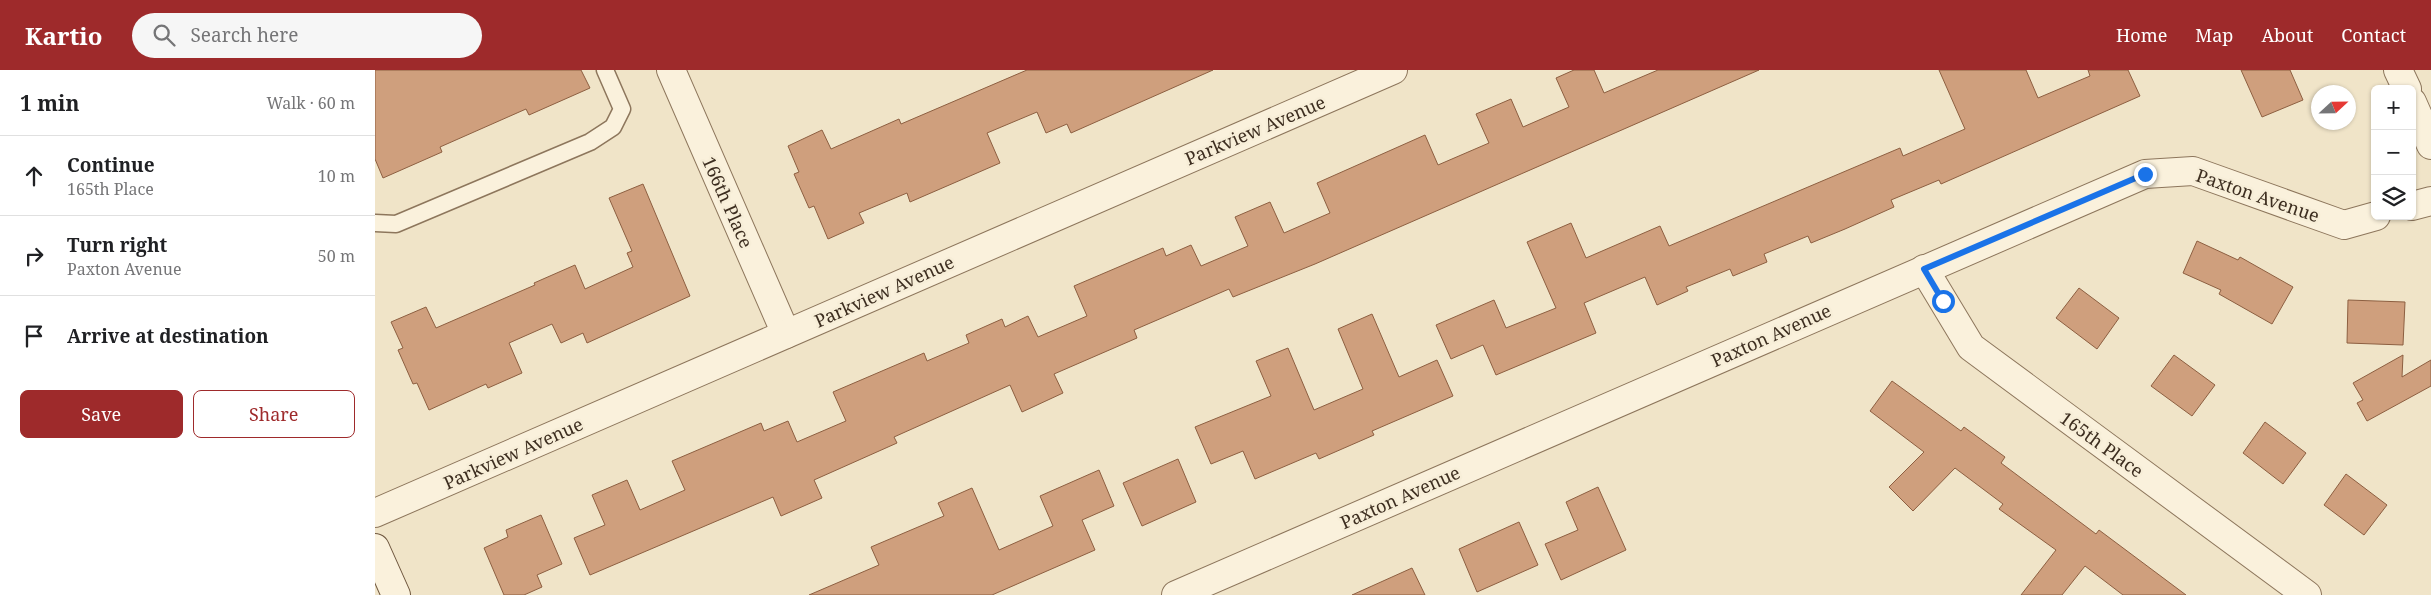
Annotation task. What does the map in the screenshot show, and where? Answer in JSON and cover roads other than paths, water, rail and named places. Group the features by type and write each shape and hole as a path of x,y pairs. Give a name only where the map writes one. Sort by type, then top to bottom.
{"street":[{"name":"166th Place","path":"671,70 786,334"},
{"name":"Parkview Avenue","path":"375,513 1393,70"},
{"path":"2399,70 2405,85"},
{"path":"2416,111 2431,144"},
{"name":"Paxton Avenue","path":"1176,595 2145,174 2193,171 2345,225 2371,217"},
{"path":"2416,205 2431,201"},
{"name":"165th Place","path":"1924,269 1971,347 2307,595"},
{"path":"375,548 396,595"}],"lane":[{"path":"375,224 396,224 590,142 613,127 622,109 605,70"}]}
